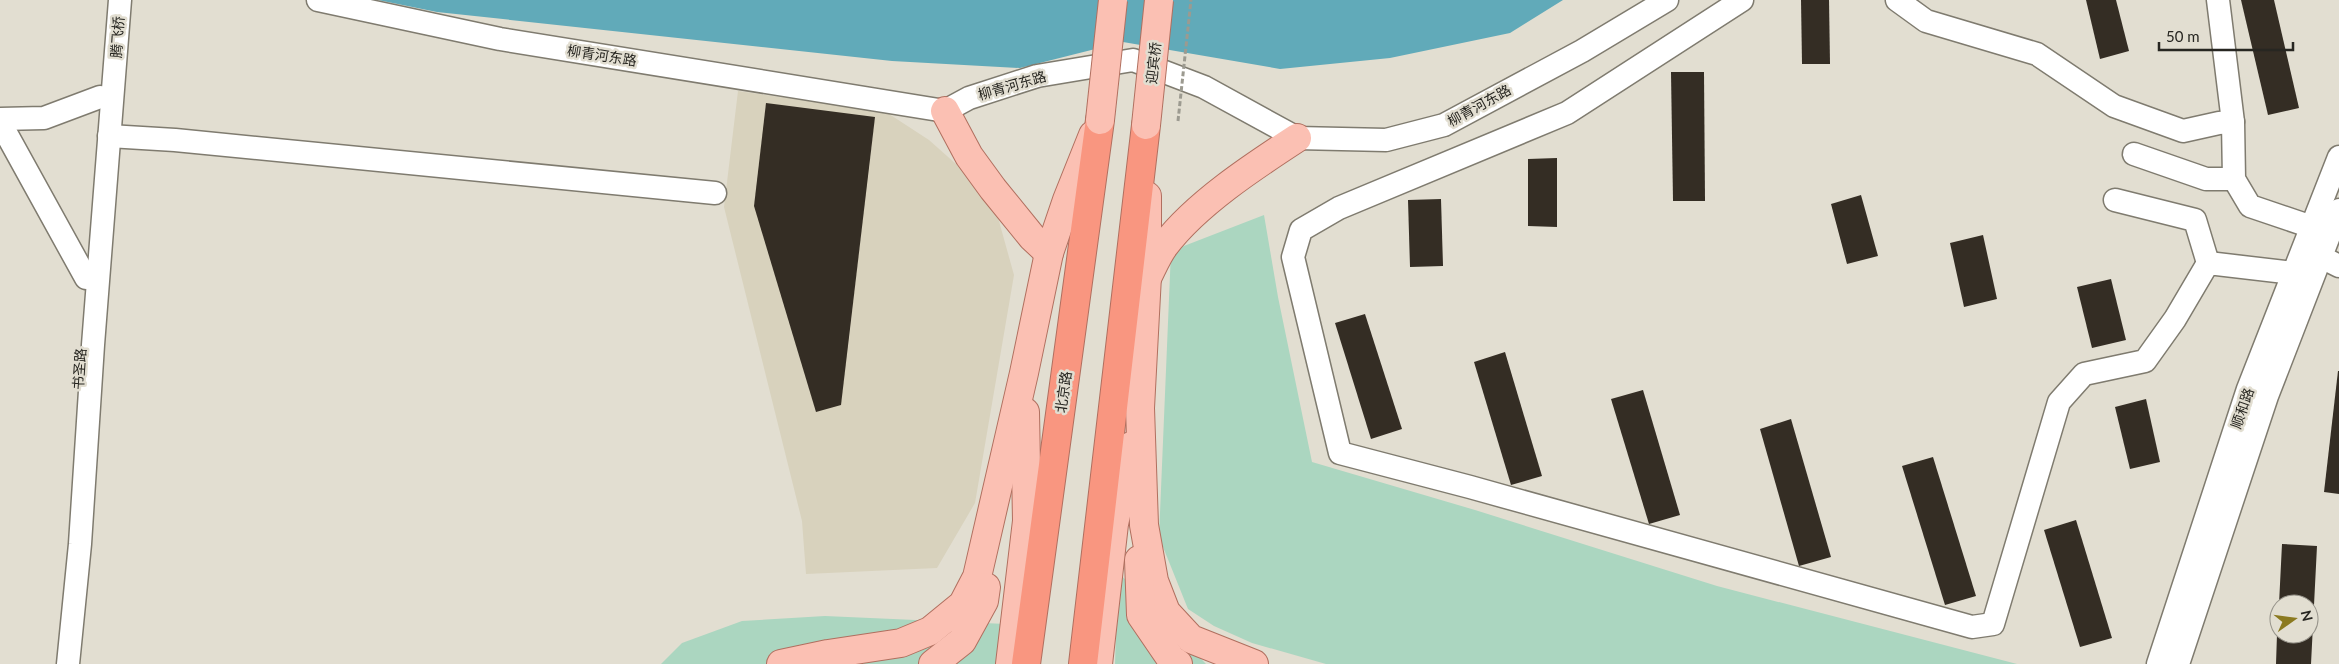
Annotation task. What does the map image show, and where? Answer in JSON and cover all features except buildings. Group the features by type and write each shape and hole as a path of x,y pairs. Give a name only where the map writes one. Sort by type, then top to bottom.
{"highway":[{"name":"北京路","path":"1026,664 1100,120"},
{"path":"1083,664 1146,125"}],"main road":[{"path":"781,664 828,654 902,643 930,631 963,604 977,576 1024,373 1049,253 1067,200 1100,120 1113,0"},
{"name":"迎宾桥","path":"1140,408 1147,276 1146,125 1159,0"},
{"path":"945,111 969,156 993,189 1022,222 1032,237 1049,253"},
{"path":"1147,276 1163,246 1180,226 1260,162 1297,138"},
{"path":"1147,180 1163,205 1178,211 1206,204"},
{"path":"1022,222 1051,223 1067,200"},
{"path":"1010,664 1027,521 1024,373"},
{"path":"1140,408 1144,525 1154,581 1166,612 1191,638 1254,664"},
{"path":"1098,664 1114,524 1140,408"},
{"path":"933,664 962,641 984,602 1000,473"},
{"path":"1144,525 1137,568 1141,615 1171,659 1178,664"}],"street":[{"name":"腾飞桥","path":"108,0 108,74"},
{"name":"腾飞桥","path":"108,74 120,0"},
{"name":"柳青河东路","path":"318,0 500,39 945,111 969,98 1037,76 1133,60 1204,87 1297,138 1386,140 1444,125 1582,51 1666,0"},
{"path":"1742,0 1567,113 1339,208 1301,230 1293,257 1340,453 1470,487 1972,627 1993,624 2059,402 2084,374 2145,361 2175,319 2208,264 2195,220 2115,200"},
{"path":"1897,0 1926,21 2037,54 2114,106 2183,131 2219,123 2234,122"},
{"path":"2218,0 2234,122 2234,179 2250,206 2312,227"},
{"name":"书圣路","path":"56,664 69,543 100,97 108,74"},
{"name":"书圣路","path":"68,664 80,544 92,345 109,136 108,74"},
{"path":"86,278 0,121 44,118 100,97"},
{"path":"109,136 175,140 716,193"},
{"path":"2134,154 2206,179 2234,179"},
{"name":"顺和路","path":"2158,664 2248,389 2339,157"},
{"name":"顺和路","path":"2178,664 2267,396 2330,261 2339,210"},
{"path":"2208,264 2294,273"}],"path":[{"path":"1178,121 1191,0"}],"shaded area":[{"path":"738,91 886,112 929,140 992,196 1014,275 975,503 937,568 806,574 802,521 724,207"}],"green space":[{"path":"1264,215 1278,297 1312,462 1475,510 1717,586 2017,664 1326,664 1252,643 1214,626 1188,609 1159,537 1171,251"},
{"path":"1118,572 1206,664 1115,664"},
{"path":"825,616 1006,624 1003,664 661,664 682,643 742,621"}],"water":[{"path":"378,0 1563,0 1510,33 1390,58 1280,69 1123,42 1020,68 892,61 437,12"}]}
